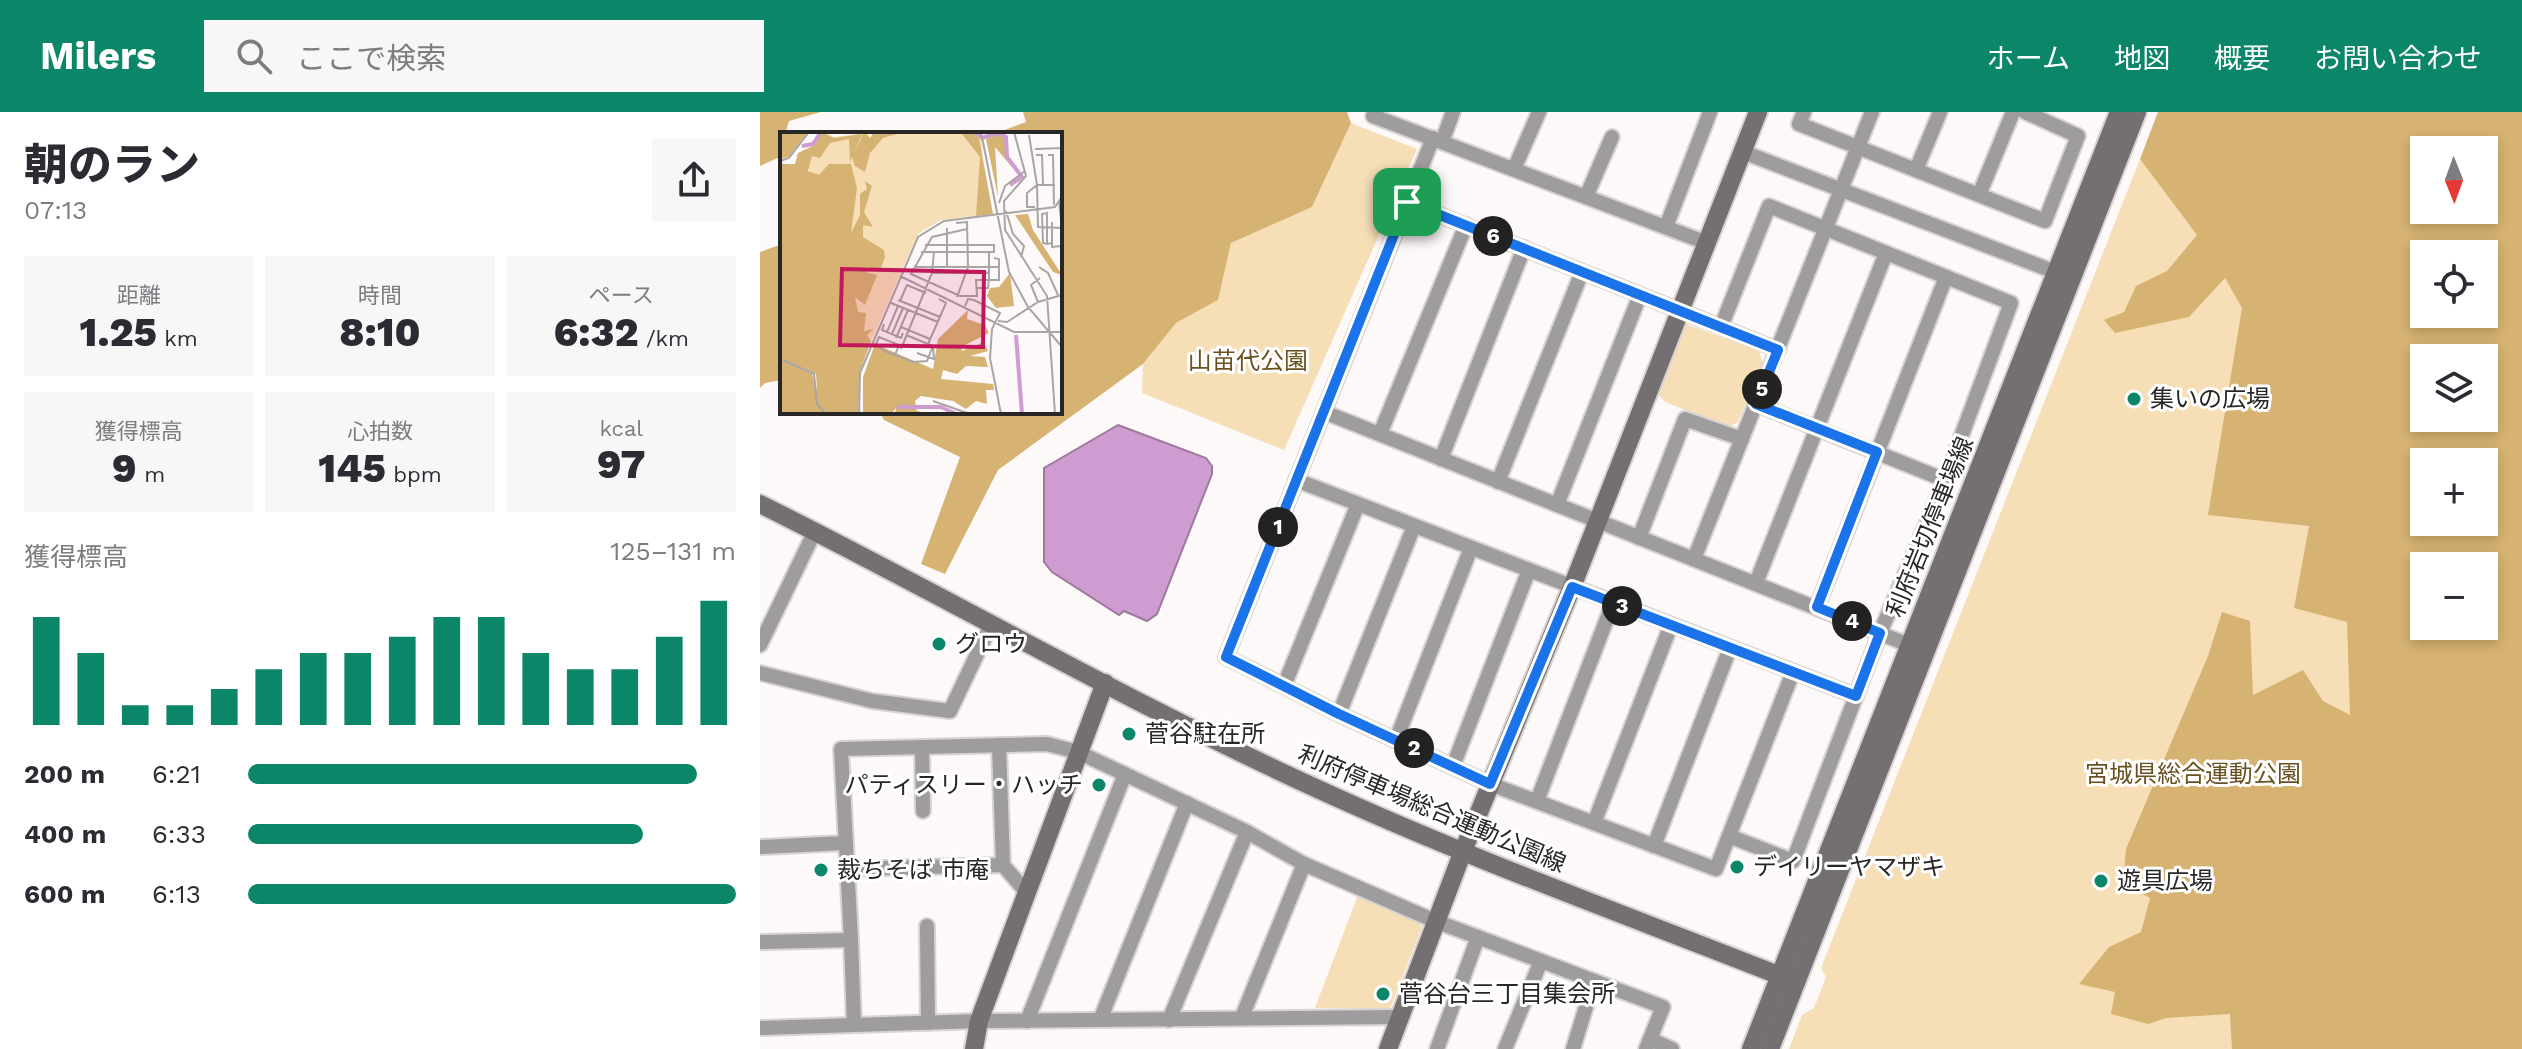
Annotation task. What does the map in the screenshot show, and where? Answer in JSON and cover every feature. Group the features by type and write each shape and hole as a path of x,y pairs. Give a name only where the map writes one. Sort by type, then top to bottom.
{"main road":[{"path":"1388,1049 1435,921 1598,522 1758,112"},
{"name":"利府岩切停車場線","path":"1751,1049 1788,979 2063,276 2119,112"},
{"name":"利府岩切停車場線","path":"1770,1049 1788,979 1909,645 2063,276 2137,112"},
{"name":"利府停車場総合運動公園線","path":"760,504 991,625 1319,790 1463,851 1788,979"},
{"path":"974,1049 979,1021 1105,683"}],"street":[{"path":"1453,112 1407,202 1226,657 1490,784 1716,869 1793,672"},
{"path":"1514,169 1539,112"},
{"path":"1804,112 1799,124 2045,221 2078,136 2025,112"},
{"path":"1694,559 1872,112"},
{"path":"1916,170 1940,112"},
{"path":"1979,195 2013,112"},
{"path":"1371,113 1707,243"},
{"path":"1666,227 1706,113"},
{"path":"1586,197 1612,137"},
{"path":"1743,152 2063,276"},
{"path":"1407,202 1778,350"},
{"path":"1721,327 1769,206 2011,303 1945,480 1880,633 1793,861 1729,836"},
{"path":"1380,434 1466,225"},
{"path":"1441,459 1524,248"},
{"path":"1756,583 1886,253"},
{"path":"1498,482 1582,272"},
{"path":"1817,607 1946,277"},
{"path":"1557,505 1640,295"},
{"path":"1756,404 1945,480"},
{"path":"1324,412 1909,645"},
{"path":"1639,538 1685,419 1742,439"},
{"path":"1296,480 1856,696"},
{"path":"1284,686 1358,504"},
{"path":"1339,714 1414,526"},
{"path":"760,645 815,531"},
{"path":"1396,740 1471,548"},
{"path":"1453,766 1529,570"},
{"path":"1537,801 1613,603"},
{"path":"760,673 872,701 950,711 991,625"},
{"path":"1594,823 1671,625"},
{"path":"1654,846 1730,648"},
{"path":"854,1025 841,749 1047,744 1078,752 1247,832 1304,864 1435,921 1663,1007 1648,1044 1672,1049"},
{"path":"999,745 1003,865 1027,893"},
{"path":"922,747 923,811"},
{"path":"1027,1021 1125,774"},
{"path":"1100,1020 1187,803"},
{"path":"1169,1020 1247,832"},
{"path":"760,847 844,843"},
{"path":"1242,1017 1304,864"},
{"path":"846,869 1003,865"},
{"path":"927,926 928,1023"},
{"path":"1437,1049 1478,937"},
{"path":"760,942 851,940"},
{"path":"1505,1049 1541,961"},
{"path":"1573,1049 1594,981"},
{"path":"760,1028 979,1021 1398,1017"}],"green space":[{"path":"760,112 821,112 789,121 786,132 780,132 780,157 760,166"},
{"path":"1023,112 1347,112 1351,123 1312,207 1231,243 1218,300 1176,323 1143,364 998,470 945,574 921,564 960,457 884,420 881,414 1062,414 1062,132 999,132 1026,122"},
{"path":"2158,112 2522,112 2522,1049 2232,1049 2230,1014 2166,1018 2148,1024 2111,1014 2115,992 2079,984 2109,947 2141,932 2150,898 2123,884 2126,849 2208,656 2222,612 2250,621 2253,695 2303,670 2323,701 2350,715 2347,622 2294,608 2309,526 2208,515 2242,308 2225,278 2189,317 2115,333 2104,320 2124,312 2136,286 2167,271 2197,235 2140,159"},
{"name":"山苗代公園","path":"1351,123 1417,149 1284,450 1142,393 1143,364 1176,323 1218,300 1231,243 1312,207"},
{"name":"宮城県総合運動公園","path":"2140,159 2410,415 2410,432 2428,432 2445,448 2410,448 2410,536 2485,536 2486,552 2410,552 2410,640 2493,640 2522,1049 1789,1049 1802,1015 1814,1008 1826,977 1821,968"},
{"path":"780,245 780,380 765,383 760,388 760,252"},
{"path":"1686,324 1759,351 1763,364 1738,422 1728,427 1665,402 1657,393 1678,330"},
{"path":"1358,895 1417,920 1422,927 1390,1009 1315,1008"}],"shaded area":[{"path":"1118,425 1206,458 1212,466 1212,474 1157,614 1147,621 1124,611 1119,615 1052,572 1044,562 1044,468"}],"place":[{"name":"集いの広場","path":"2134,399"},
{"name":"グロウ","path":"939,644"},
{"name":"菅谷駐在所","path":"1129,734"},
{"name":"パティスリー・ハッチ","path":"1099,785"},
{"name":"デイリーヤマザキ","path":"1737,867"},
{"name":"裁ちそば 市庵","path":"821,870"},
{"name":"遊具広場","path":"2101,881"},
{"name":"菅谷台三丁目集会所","path":"1383,994"}],"route":[{"path":"1407,202 1778,350 1756,404 1877,452 1817,607 1880,633 1856,696 1572,587 1490,784 1226,657 1407,202"}]}
